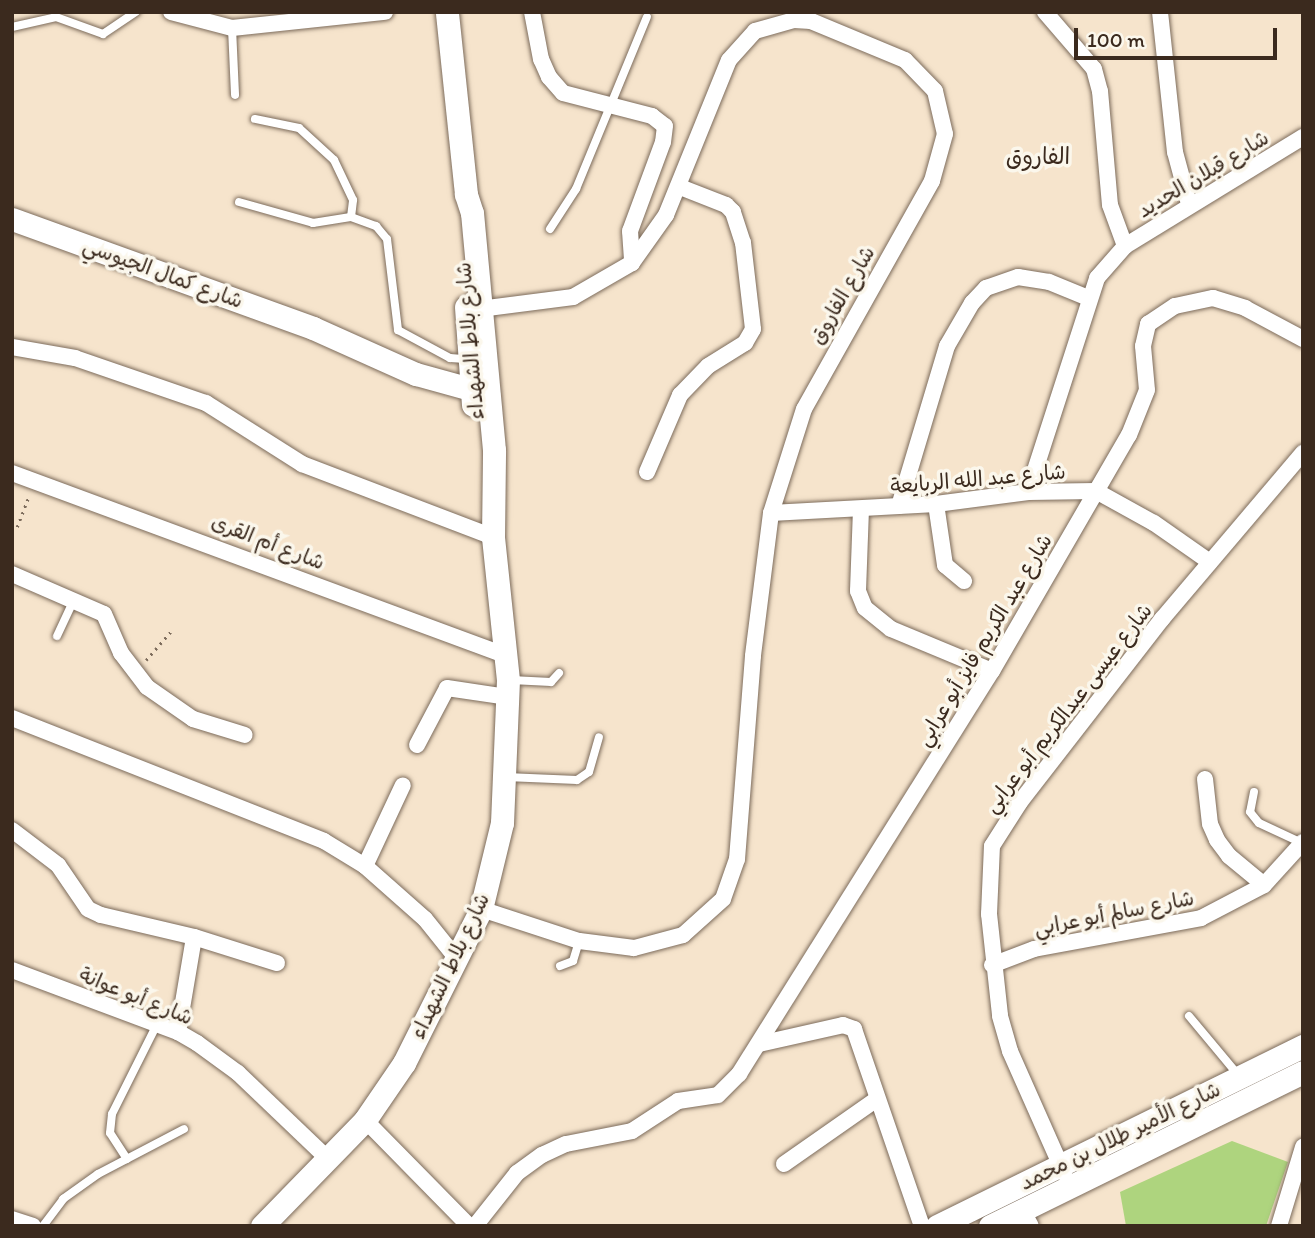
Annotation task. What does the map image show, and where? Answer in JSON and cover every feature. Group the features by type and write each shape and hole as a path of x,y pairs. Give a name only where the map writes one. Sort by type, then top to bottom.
{"street":[{"path":"176,14 232,28 385,12"},
{"name":"شارع بلاط الشهداء","path":"262,1226 365,1121 404,1062 481,909 502,823 506,777 508,656 493,537 492,486 481,453 474,310 462,221 466,194 447,12"},
{"path":"532,12 531,28 549,77 573,97 610,102 659,119 666,130 630,231 632,263"},
{"path":"1045,12 1094,69 1110,205 1125,246"},
{"path":"1160,12 1175,152 1189,204"},
{"name":"شارع الفاروق","path":"474,310 573,297 632,263 650,243 680,187 729,61 755,31 774,24 811,22 905,60 935,91 943,113 942,153 932,181 804,409 771,513 732,879 709,916 683,935 633,942 579,941 481,909"},
{"name":"شارع قبلان الحديد","path":"1028,492 1088,298 1097,278 1125,246 1189,204 1303,137"},
{"path":"647,472 680,395 708,366 745,344 753,329 748,278 733,212 726,205 680,187"},
{"name":"شارع كمال الجيوسي","path":"12,219 313,328 365,353 477,379"},
{"path":"899,506 947,346 972,303 986,288 1018,277 1049,282 1088,298"},
{"name":"شارع عبد الكريم فايز أبو عرابي","path":"475,1226 517,1173 542,1155 566,1144 632,1131 685,1098 710,1099 725,1090 759,1044 992,671 1141,413 1147,390 1145,330 1155,317 1175,306 1213,298 1245,308 1303,339"},
{"path":"12,347 75,358 206,403 302,464 493,537"},
{"name":"شارع عيسى عبدالكريم أبو عرابي","path":"1071,1188 1010,1051 992,965 988,867 1000,829 1210,562 1303,453"},
{"name":"شارع أم القرى","path":"12,473 508,656"},
{"name":"شارع عبد الله الربايعة","path":"771,513 936,504 1028,492 1096,491 1154,523 1210,562"},
{"path":"936,504 944,565 964,581"},
{"path":"861,509 858,591 865,608 891,629 992,671"},
{"path":"12,574 74,598 104,614 130,667 148,687 193,719 245,735"},
{"path":"417,746 447,688 508,688"},
{"path":"12,718 150,775 307,832 365,866 425,919 457,958"},
{"path":"1205,779 1210,824 1217,840 1229,856 1264,885"},
{"path":"365,866 403,785"},
{"path":"12,830 58,865 88,909 194,937 277,963"},
{"name":"شارع سالم أبو عرابي","path":"992,965 1034,949 1201,918 1264,885 1302,843"},
{"path":"178,1032 194,937"},
{"name":"شارع أبو عوانة","path":"12,970 178,1032 239,1073 329,1160"},
{"path":"759,1044 850,1026 922,1226"},
{"name":"شارع الأمير طلال بن محمد","path":"937,1226 1303,1046"},
{"name":"شارع الأمير طلال بن محمد","path":"990,1226 1026,1218 1071,1188 1303,1072"},
{"path":"784,1164 877,1099"},
{"path":"365,1121 469,1226"},
{"path":"1279,1226 1303,1147"},
{"path":"12,1219 33,1226"}],"lane":[{"path":"12,27 56,17 103,34 136,12"},
{"path":"550,229 576,188 648,17"},
{"path":"232,28 235,95"},
{"path":"255,119 299,128 334,160 353,200 351,217"},
{"path":"239,202 313,223 351,217 376,226 387,239 398,330 450,358 477,379"},
{"path":"57,636 74,598"},
{"path":"508,688 551,682 559,673"},
{"path":"506,777 577,780 589,772 600,737"},
{"path":"1254,792 1250,812 1259,823 1302,843"},
{"path":"559,966 573,961 579,941"},
{"path":"1189,1016 1240,1078"},
{"path":"127,1158 110,1133 112,1114 157,1024"},
{"path":"43,1226 63,1199 127,1158 184,1129"}],"path":[{"path":"17,527 36,480"},
{"path":"130,667 142,663 172,631"}],"green space":[{"path":"1232,1141 1288,1162 1266,1226 1126,1226 1120,1192"}],"district":[{"name":"الفاروق","path":"1038,156"}]}
